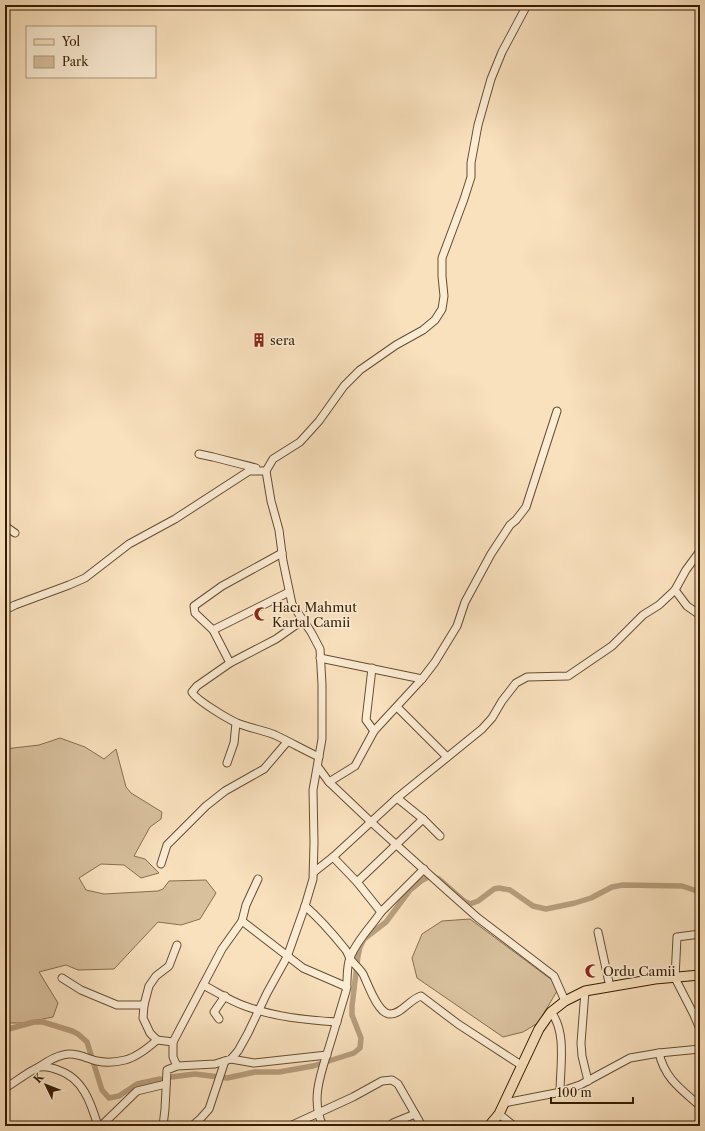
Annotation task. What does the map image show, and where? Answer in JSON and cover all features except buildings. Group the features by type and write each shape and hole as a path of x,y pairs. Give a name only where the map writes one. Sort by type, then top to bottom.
{"main road":[{"path":"488,1126 499,1114 539,1029 551,1012 564,1001 585,991 610,986 655,979 700,975"}],"street":[{"path":"192,1126 209,1109 222,1072 228,1060 238,1051 287,957 305,906 314,872 313,790 322,739 320,649 311,632 292,604 279,530 271,501 266,471 273,459 300,442 319,421 344,386 360,370 396,345 423,330 435,320 442,309 444,296 442,258 466,192 470,177 478,125 491,79 502,52 527,5"},
{"path":"329,782 355,766 374,731 422,679 435,662 457,626 465,602 491,554 510,525 526,507 557,411"},
{"path":"200,454 266,471"},
{"path":"5,610 84,578 129,544 175,519 249,471 266,471"},
{"path":"5,526 15,533"},
{"path":"314,872 370,821 487,724 516,683 527,677 568,676 612,646 643,615 659,605 675,590 686,570 700,551"},
{"path":"230,663 213,630 195,612 194,606 222,586 282,553"},
{"path":"675,590 687,606 700,615"},
{"path":"213,630 289,592"},
{"path":"303,620 276,639 230,663 197,686 192,692 201,702 236,723 257,728 319,757"},
{"path":"320,658 422,679"},
{"path":"372,668 366,720 374,731"},
{"path":"397,707 446,757"},
{"path":"227,763 234,743 236,723"},
{"path":"161,864 167,845 206,806 225,791 264,769 288,742"},
{"path":"318,768 329,782 370,821 478,918 554,976 564,1001"},
{"path":"397,798 423,819 440,836"},
{"path":"357,882 423,819"},
{"path":"333,856 357,882 380,912"},
{"path":"323,1126 318,1112 317,1101 322,1068 347,987 350,958 380,912 424,869"},
{"path":"177,1066 173,1057 173,1042 222,949 242,921 246,905 258,879"},
{"path":"305,906 320,919 347,951 350,958 362,972 379,1008 387,1014 392,1014 416,997 421,996 458,1024 521,1065"},
{"path":"242,921 303,968 347,987"},
{"path":"598,932 610,986"},
{"path":"700,934 676,937 675,978 700,1029"},
{"path":"173,1042 157,1040 150,1033 143,1018 144,1005 150,986 156,976 169,966 177,945"},
{"path":"62,978 81,990 117,1005 144,1005"},
{"path":"203,985 244,1006 291,1018 337,1022"},
{"path":"585,991 581,1043 582,1056 588,1081"},
{"path":"219,1019 214,1012 225,996"},
{"path":"551,1012 557,1021 561,1035 560,1092"},
{"path":"5,1088 51,1059 68,1054 83,1056 98,1061 114,1062 127,1060 146,1049 157,1040"},
{"path":"504,1103 560,1092 580,1086 630,1058 659,1053 700,1049"},
{"path":"659,1053 666,1073 681,1090 700,1106"},
{"path":"163,1126 167,1070 177,1066 215,1064 228,1060 254,1063 326,1057"},
{"path":"39,1067 54,1068 66,1073 79,1083 85,1091 98,1126"},
{"path":"290,1126 353,1097 382,1081 392,1080 398,1084 422,1126"},
{"path":"101,1126 137,1091 166,1084"},
{"path":"390,1126 415,1114"},
{"path":"499,1114 514,1126"}],"green space":[{"path":"60,738 85,747 104,759 116,749 126,787 131,793 162,812 161,819 150,827 134,856 145,859 159,873 141,878 124,865 101,864 79,878 86,890 104,894 158,891 163,889 169,881 206,880 216,893 200,919 181,925 158,922 114,969 78,970 66,965 39,972 58,1003 53,1017 23,1023 10,1023 5,1017 5,749 39,745"},
{"path":"470,919 560,986 538,1023 523,1032 503,1037 417,978 412,958 422,934 442,921"}],"waterway":[{"path":"171,1077 195,1074 227,1078 255,1072 279,1072 313,1066 354,1053 360,1048 361,1038 352,1015 360,947 364,939 386,922 410,890 428,877 432,876 439,879 464,901 470,904 478,901 494,889 499,888 510,890 533,906 546,909 575,903 591,898 612,887 623,885 682,886 700,892"},
{"path":"5,1030 34,1022 43,1022 78,1034 87,1042 102,1090 109,1098 119,1096 137,1084 160,1079"}],"place":[{"name":"sera","path":"259,340"},
{"name":"Hacı Mahmut Kartal Camii","path":"261,614"},
{"name":"Ordu Camii","path":"592,971"}]}
